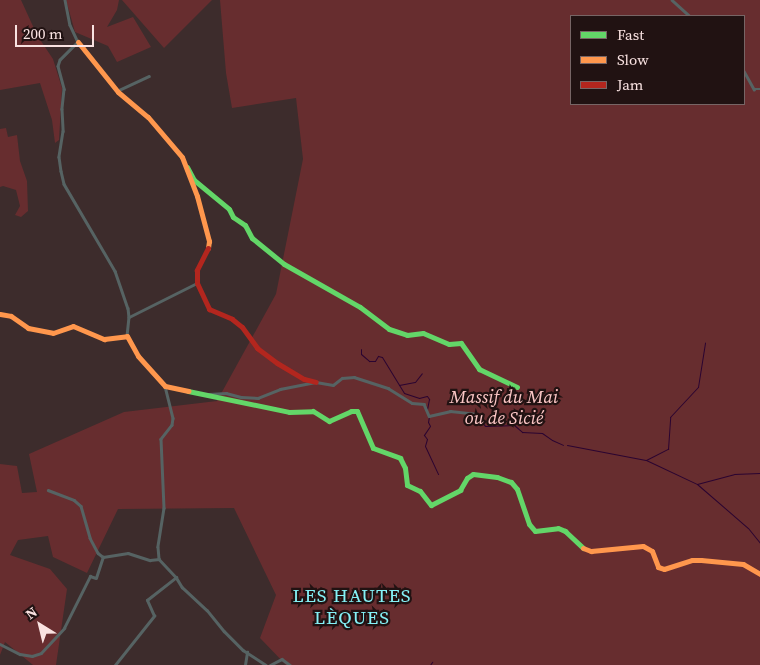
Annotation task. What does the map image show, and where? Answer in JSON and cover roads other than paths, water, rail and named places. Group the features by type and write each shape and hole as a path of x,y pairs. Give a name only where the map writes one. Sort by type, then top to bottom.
{"street":[{"path":"65,0 70,26 78,42 117,90 139,108 179,151 197,196 209,245 198,266 197,283 209,309 232,319 242,328 252,342 283,367 304,379 333,385 342,378 359,378 388,388 412,403 424,404 429,416 450,412 477,414"},
{"path":"672,0 689,15"},
{"path":"78,42 60,60 58,66 64,89 62,109 63,131 59,157 61,172 64,184 115,271 130,317 127,336 138,356 165,386 173,418 172,425 161,439 164,508 158,547 159,559 176,577 182,587 207,610 224,631 247,652 266,665"},
{"path":"745,73 754,89 760,89"},
{"path":"117,90 149,76"},
{"path":"184,164 194,180 229,210 233,217 245,225 252,238 284,264 360,307 389,329 407,335 423,333 449,344 461,343 484,373 517,387"},
{"path":"130,317 197,283"},
{"path":"0,314 11,316 28,328 53,334 73,326 104,339 127,336"},
{"path":"209,394 226,393 241,397 258,398 280,390 316,382"},
{"path":"165,386 289,412 313,411 328,421 351,411 357,411 373,448 400,458 405,468 407,485 420,491 431,505 460,490 472,474 497,477 510,482 518,489 529,524 535,531 558,528 580,546 591,551 643,546 652,550 658,567 664,569 692,560 701,560 743,564 760,574"},
{"path":"48,490 74,500 81,506 90,538 98,553 103,557 128,553 150,560 159,559"},
{"path":"0,644 20,654 32,656 41,652 64,628 90,576 96,578 103,557"},
{"path":"115,665 154,616 147,600 176,577"},
{"path":"245,665 247,652"},
{"path":"270,665 282,659 290,665"}],"waterway":[{"path":"646,460 668,449 670,417 698,387 705,343"},
{"path":"361,349 361,354 369,361 375,361 378,356 382,357 404,393 419,398 427,396 429,399 427,409"},
{"path":"399,385 415,382 422,373"},
{"path":"429,416 428,422 430,426 424,435 427,439 425,446 438,474"},
{"path":"478,417 485,426 514,425 522,432 542,433 563,445"},
{"path":"567,445 646,460 697,484 748,528 760,543"},
{"path":"697,484 734,474 760,473"}],"district":[{"name":"LES HAUTES LÈQUES","path":"352,607"}],"park label":[{"name":"Massif du Mai ou de Sicié","path":"504,408"}]}
